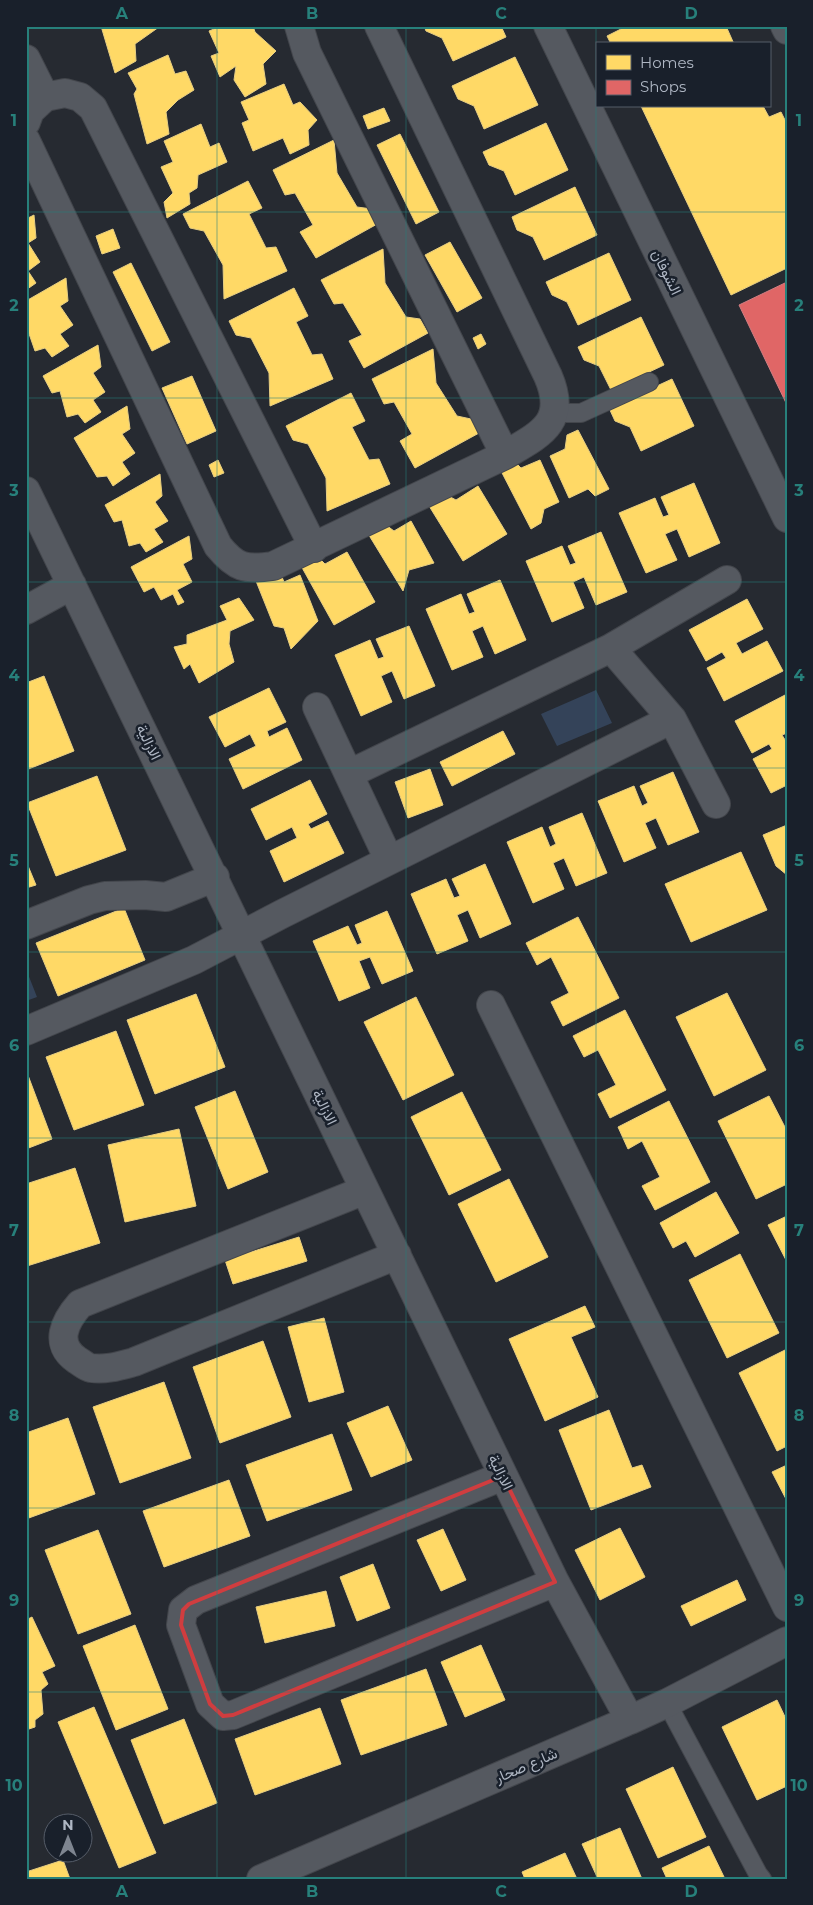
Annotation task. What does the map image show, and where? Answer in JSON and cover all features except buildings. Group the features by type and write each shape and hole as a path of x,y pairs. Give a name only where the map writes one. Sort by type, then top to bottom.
{"street":[{"path":"299,26 307,53 505,455"},
{"path":"26,141 218,546 229,559 240,567 273,566 505,455 539,435 550,423 555,410 555,392 548,376 379,26"},
{"name":"الشوفان","path":"548,26 787,518"},
{"path":"785,26 787,30"},
{"path":"26,58 45,97"},
{"path":"26,122 30,111 45,97 65,93 80,97 93,108 314,548"},
{"name":"الازالية","path":"26,491 555,1582 630,1720"},
{"path":"349,774 611,648 727,580"},
{"path":"26,610 72,585"},
{"path":"611,648 672,719 716,804"},
{"path":"318,707 389,860"},
{"path":"26,1031 194,960 241,934 672,719"},
{"path":"26,925 105,896 145,895 166,897 215,878"},
{"path":"490,1005 787,1607"},
{"path":"365,1190 80,1304 68,1317 63,1330 63,1344 74,1358 88,1368 110,1368 134,1362 397,1255"},
{"path":"503,1476 189,1604 183,1610 181,1625 210,1704 223,1716 233,1715 555,1582"},
{"name":"شارع صحار","path":"261,1879 630,1720 787,1641"}],"lane":[{"path":"555,410 564,413 581,413 649,382"},
{"path":"667,1703 762,1879"}],"highlighted area":[{"path":"503,1476 555,1582 233,1715 223,1716 210,1704 181,1625 183,1610 189,1604"}],"water":[{"path":"596,690 612,723 557,746 541,714"},
{"path":"26,969 37,997 26,1001"}]}
